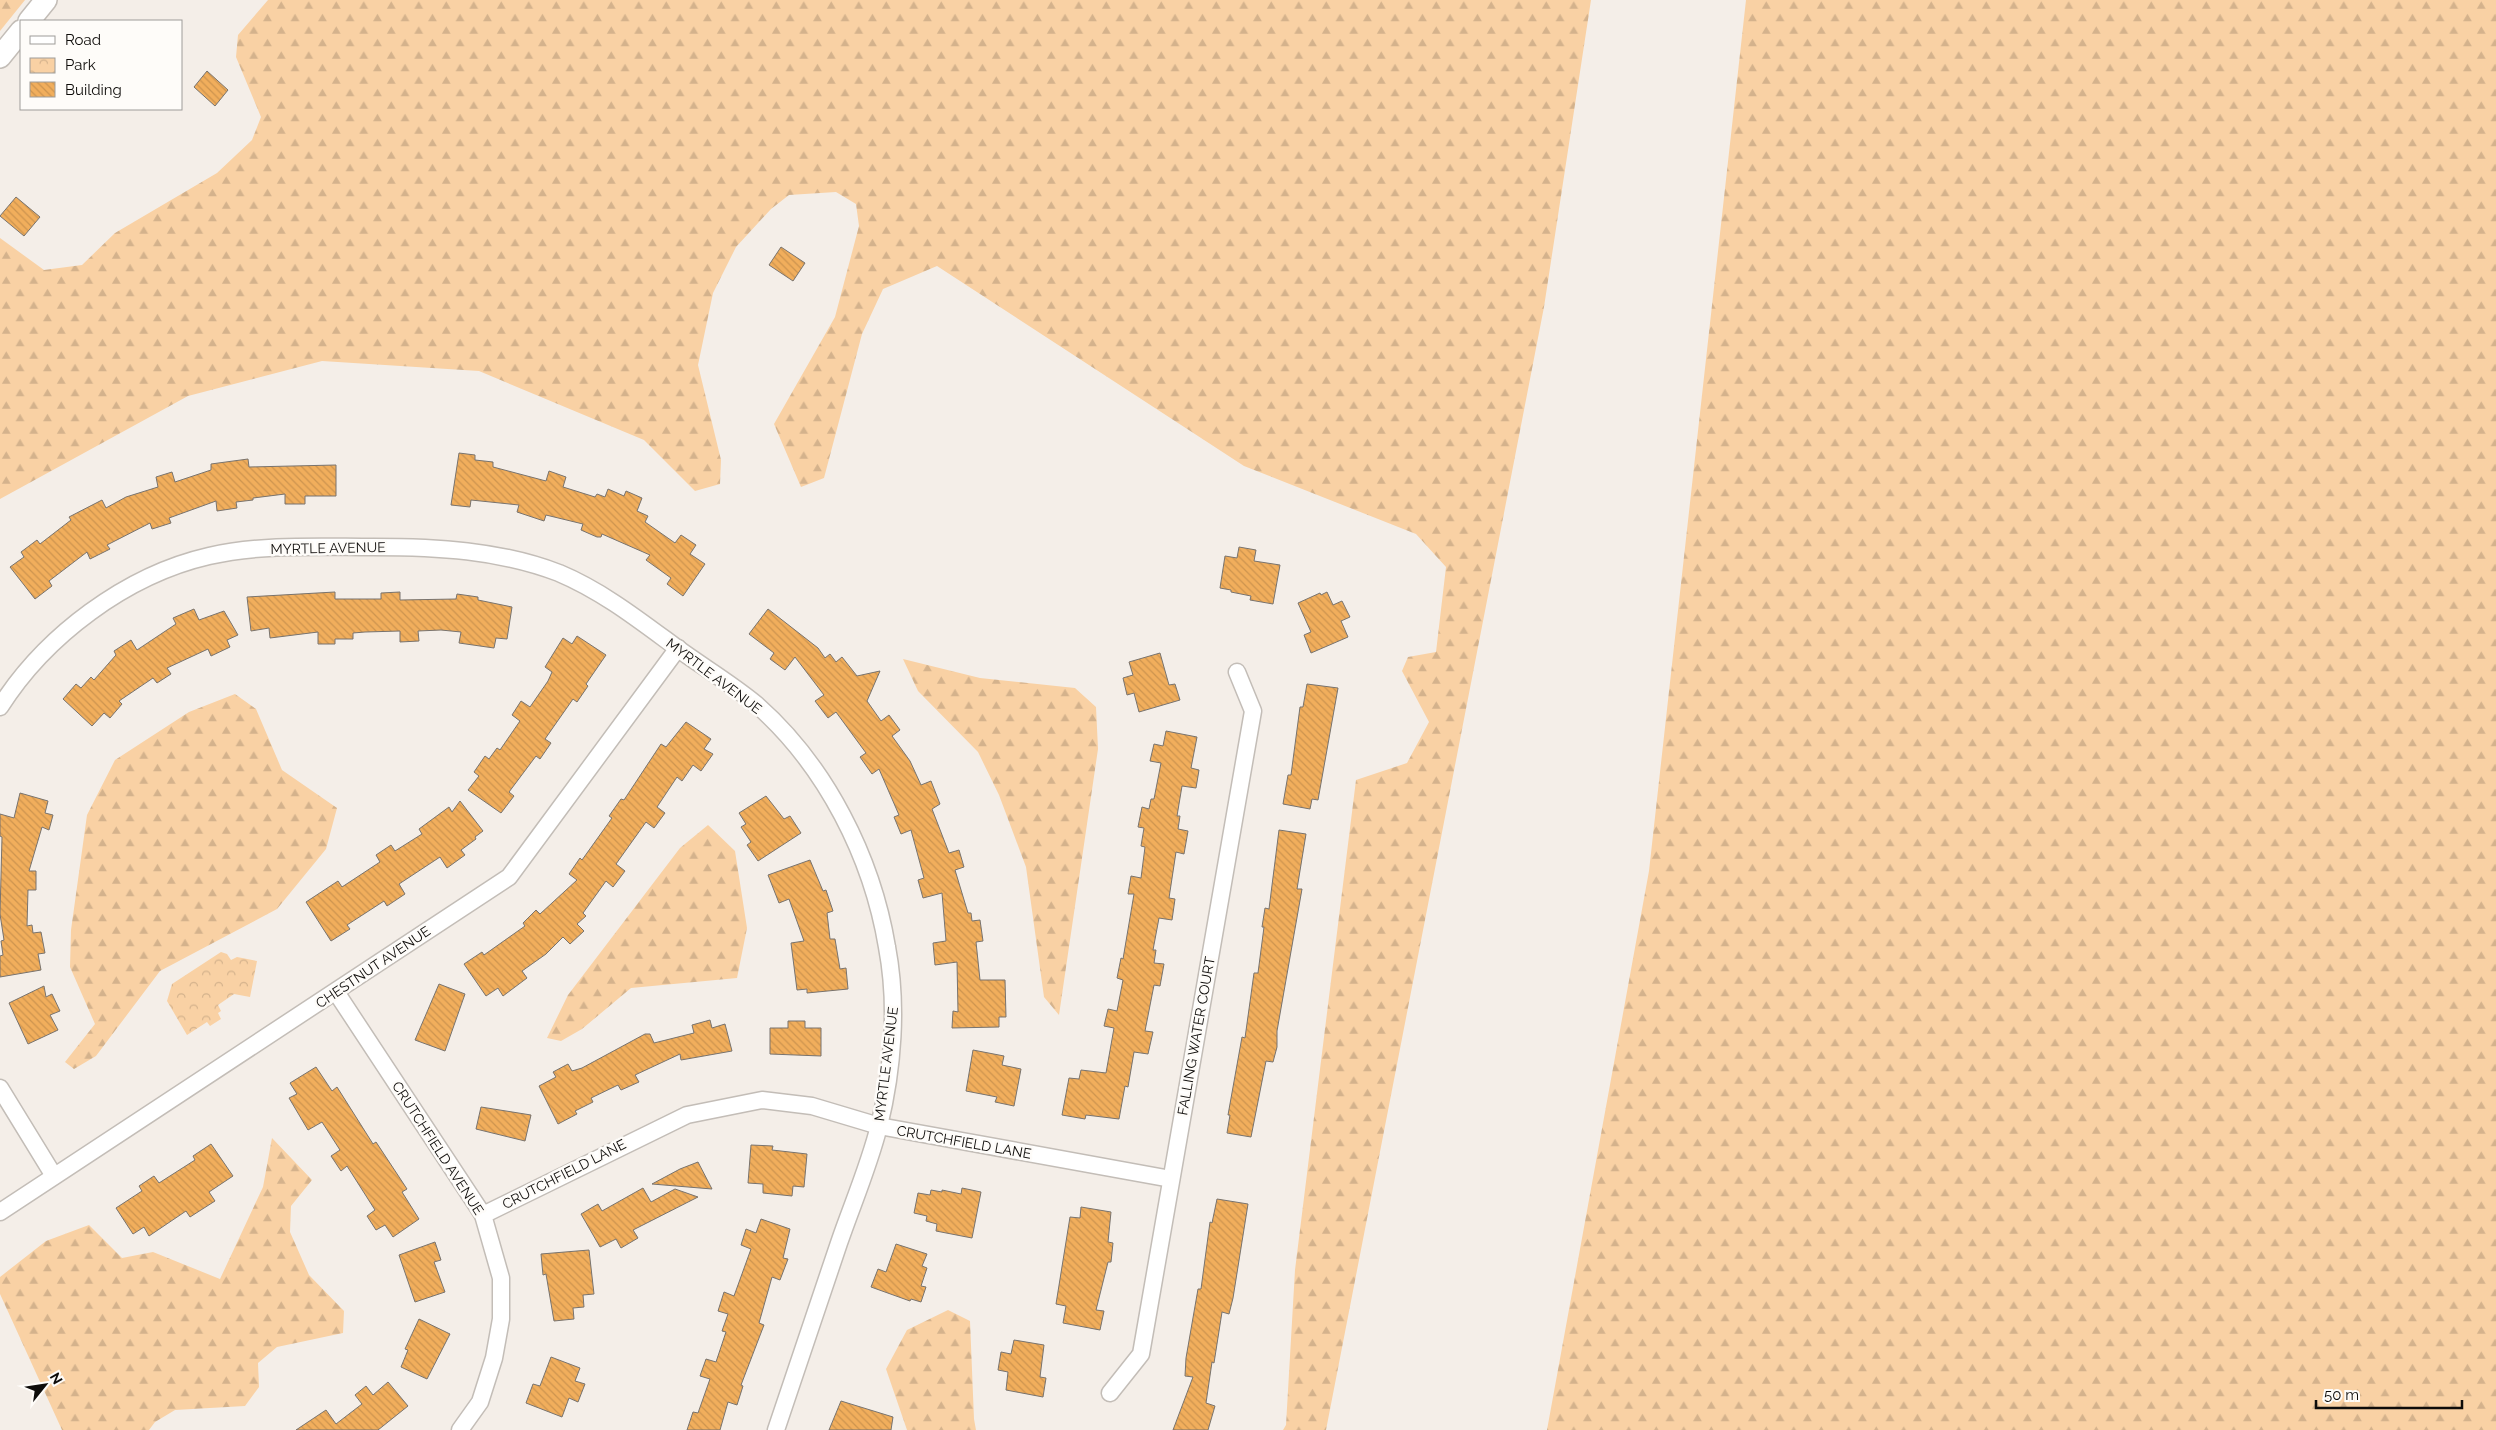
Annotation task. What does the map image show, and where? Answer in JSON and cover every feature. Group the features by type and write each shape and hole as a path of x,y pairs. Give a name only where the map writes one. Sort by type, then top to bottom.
{"street":[{"path":"30,20 46,0"},
{"path":"0,57 20,32"},
{"name":"MYRTLE AVENUE","path":"0,706 14,685 52,643 99,604 151,576 208,556 280,547 444,547 506,558 559,574 619,605 756,705 785,735 822,780 856,841 876,892 888,947 894,1000 891,1051 879,1126 776,1430"},
{"name":"CHESTNUT AVENUE","path":"0,1212 509,877 678,648"},
{"name":"FALLING WATER COURT","path":"1110,1393 1142,1354 1253,711 1237,672"},
{"name":"CRUTCHFIELD AVENUE","path":"336,992 483,1215 501,1278 500,1320 494,1358 480,1402 460,1430"},
{"path":"0,1088 54,1176"},
{"name":"CRUTCHFIELD LANE","path":"483,1215 639,1136 687,1114 762,1100 812,1106 879,1126 1171,1179"}],"green space":[{"path":"0,0 25,0 0,31"},
{"path":"268,0 1591,0 1544,307 1326,1430 1283,1430 1286,1425 1295,1270 1356,780 1407,763 1429,722 1402,671 1408,657 1436,652 1446,567 1416,534 1244,466 937,266 883,289 862,334 824,478 801,487 774,424 835,317 859,226 856,204 836,192 789,195 771,209 736,247 713,293 698,365 721,460 720,484 695,491 644,440 479,371 322,361 188,396 0,499 0,238 44,270 82,265 115,233 217,173 252,140 261,117 236,57 238,35"},
{"path":"1746,0 2496,0 2496,1430 1547,1430 1649,871"},
{"path":"903,659 980,678 1075,688 1096,707 1098,749 1059,1015 1044,997 1026,867 999,795 978,752 918,691"},
{"path":"235,694 256,709 282,770 337,808 326,849 277,909 160,971 96,1056 74,1069 65,1062 95,1024 70,967 71,930 87,815 115,760 189,712"},
{"path":"708,825 735,851 747,928 737,978 631,988 582,1029 561,1041 547,1038 568,995 680,848"},
{"path":"221,952 227,954 231,960 237,957 257,961 250,997 234,994 218,1005 221,1011 218,1013 221,1019 210,1026 207,1022 187,1035 167,1001 172,984"},
{"path":"272,1138 312,1180 291,1206 290,1232 309,1275 344,1311 343,1333 277,1347 258,1363 259,1387 245,1406 175,1410 155,1422 149,1430 62,1430 0,1294 0,1277 46,1241 89,1225 122,1258 153,1252 220,1279 263,1187"},
{"path":"948,1310 970,1321 976,1430 907,1430 886,1369 907,1330"}],"building":[{"path":"207,71 228,90 215,106 194,87"},
{"path":"16,197 40,217 24,236 0,216"},
{"path":"781,247 805,263 793,281 769,265"},
{"path":"459,453 475,455 475,460 493,462 493,467 546,481 549,471 566,477 563,487 595,497 597,494 605,497 608,489 624,496 626,491 642,498 637,511 648,516 645,522 675,543 681,535 696,545 690,554 705,564 683,596 667,584 671,578 646,560 650,555 602,534 601,537 597,537 581,530 583,524 546,515 544,521 517,512 519,505 471,500 470,507 451,505"},
{"path":"248,459 249,467 336,465 336,496 305,496 305,504 285,504 285,494 253,498 253,500 236,502 237,508 217,511 216,501 169,518 171,523 152,529 150,523 107,545 110,549 90,559 87,552 49,581 52,586 35,599 10,567 24,557 21,552 37,540 40,544 71,520 69,517 102,500 106,508 126,497 158,487 156,477 172,472 175,482 211,470 211,464"},
{"path":"1239,547 1256,550 1254,561 1280,565 1273,604 1250,600 1251,596 1220,588 1225,556 1237,558"},
{"path":"335,592 335,599 381,599 381,593 400,592 400,600 456,599 457,594 478,597 478,600 512,607 507,639 496,638 494,648 459,643 461,632 441,630 418,631 419,641 400,642 400,631 353,633 353,639 335,639 335,644 318,644 318,632 270,638 269,628 251,631 247,597"},
{"path":"1327,592 1333,605 1342,601 1350,617 1341,621 1348,637 1311,653 1304,635 1311,632 1298,603 1320,593 1321,595"},
{"path":"194,609 199,620 224,611 238,635 227,640 230,647 211,656 208,649 167,668 171,674 157,683 153,678 119,701 122,704 110,718 104,713 92,726 63,699 76,684 81,688 91,677 94,680 116,655 114,651 131,640 137,650 176,624 173,618"},
{"path":"768,609 818,648 825,658 830,654 836,662 842,657 857,676 880,671 867,701 881,721 889,715 900,730 892,736 910,761 921,785 931,781 940,804 932,809 949,853 959,850 964,867 955,870 968,913 971,913 972,921 980,920 983,941 976,942 980,980 1005,980 1006,1017 999,1017 999,1027 952,1028 953,1011 958,1012 957,962 935,965 933,943 946,941 942,893 923,898 918,880 924,878 911,830 901,834 894,817 899,815 879,769 872,774 860,757 866,753 836,712 828,718 815,701 824,695 795,657 785,670 770,659 774,653 749,634"},
{"path":"577,636 606,655 586,684 588,686 577,702 573,699 545,739 551,743 540,759 536,756 509,792 514,796 501,813 468,790 479,776 474,772 485,756 489,759 497,748 500,750 520,721 512,715 521,701 530,707 548,681 552,672 545,667 563,638 572,644"},
{"path":"1160,653 1169,685 1175,684 1180,700 1139,712 1134,693 1127,695 1123,678 1133,675 1129,662"},
{"path":"1307,684 1338,688 1318,800 1312,799 1310,809 1283,804 1288,775 1291,775 1300,707 1303,707"},
{"path":"686,722 711,739 704,749 713,754 701,771 693,765 682,781 677,777 657,807 665,813 654,828 646,822 616,864 625,871 613,887 606,881 583,913 586,916 577,924 584,931 570,944 563,937 546,954 522,971 527,978 503,996 498,988 486,996 464,964 482,952 484,955 525,926 523,923 536,910 540,914 577,880 569,874 580,858 582,860 612,818 609,816 621,799 624,800 661,744 666,747"},
{"path":"1166,731 1197,737 1191,768 1199,770 1196,788 1182,786 1177,816 1180,816 1178,829 1188,831 1184,854 1176,852 1169,898 1175,899 1172,920 1159,918 1153,950 1156,950 1154,963 1164,964 1160,986 1154,985 1145,1031 1153,1032 1148,1054 1134,1052 1128,1087 1125,1086 1119,1119 1086,1115 1085,1119 1062,1115 1069,1078 1079,1079 1081,1070 1106,1073 1114,1028 1104,1026 1108,1009 1117,1011 1123,980 1117,978 1121,958 1123,959 1134,894 1128,894 1131,876 1141,878 1145,847 1141,846 1144,828 1138,827 1142,807 1149,809 1151,799 1154,799 1161,763 1150,761 1154,744 1163,746"},
{"path":"20,793 48,801 45,813 53,815 49,830 42,827 29,871 36,871 36,890 28,890 27,926 32,925 33,933 41,932 45,953 38,954 41,970 0,977 0,956 3,955 1,941 4,940 0,914 2,837 0,836 0,814 14,818"},
{"path":"766,796 784,819 790,816 801,833 758,861 747,845 751,842 741,827 746,824 739,813"},
{"path":"460,801 483,831 461,850 465,855 447,868 440,857 399,884 405,894 387,906 384,901 347,925 350,929 331,941 306,902 338,881 342,887 380,862 376,855 391,845 395,851 422,834 419,829 449,807 452,812"},
{"path":"1279,830 1306,834 1297,889 1302,889 1277,1031 1277,1047 1273,1062 1266,1061 1251,1137 1227,1133 1230,1115 1228,1115 1242,1037 1245,1038 1254,973 1258,973 1264,927 1262,927 1265,908 1269,909"},
{"path":"810,860 823,891 826,890 833,911 827,913 830,939 835,939 840,969 846,968 848,989 807,993 807,989 797,990 791,943 804,941 789,899 779,903 768,875"},
{"path":"439,984 465,994 445,1051 415,1040"},
{"path":"44,986 46,997 52,994 60,1011 50,1015 58,1030 28,1044 9,1003"},
{"path":"710,1020 712,1028 725,1024 732,1051 681,1060 680,1054 635,1075 639,1082 621,1090 618,1085 591,1098 593,1102 575,1111 577,1114 558,1124 539,1086 556,1077 553,1072 568,1064 572,1071 582,1068 645,1034 650,1034 654,1043 694,1033 692,1025"},
{"path":"788,1021 805,1021 805,1028 821,1028 821,1056 770,1054 770,1028 788,1028"},
{"path":"973,1050 1004,1056 1002,1065 1021,1069 1014,1106 995,1102 997,1097 966,1091"},
{"path":"316,1067 332,1091 337,1087 373,1144 376,1142 407,1189 402,1192 419,1219 393,1237 385,1225 376,1230 367,1216 375,1210 347,1166 341,1171 331,1156 340,1150 322,1122 308,1130 289,1098 297,1094 290,1083"},
{"path":"481,1107 531,1115 525,1141 476,1129"},
{"path":"211,1144 233,1176 209,1192 215,1201 190,1217 186,1211 149,1236 144,1227 133,1234 116,1208 142,1191 139,1186 154,1176 159,1183 195,1160 193,1156"},
{"path":"751,1145 773,1146 772,1150 807,1154 804,1187 793,1186 792,1196 763,1193 763,1184 748,1183"},
{"path":"698,1162 712,1189 652,1184 680,1169"},
{"path":"643,1188 651,1202 675,1189 698,1197 633,1230 638,1238 621,1248 616,1239 600,1247 581,1214 598,1204 602,1211"},
{"path":"962,1188 981,1192 972,1238 936,1231 937,1224 926,1221 927,1216 914,1213 918,1193 930,1195 931,1190 942,1192 942,1190 961,1194"},
{"path":"1217,1199 1248,1204 1233,1298 1229,1314 1222,1312 1214,1363 1212,1362 1206,1403 1215,1406 1208,1430 1173,1430 1193,1377 1185,1376 1186,1358 1198,1289 1201,1289 1210,1222 1212,1223"},
{"path":"1081,1207 1111,1212 1108,1242 1113,1243 1111,1262 1108,1262 1096,1310 1104,1311 1100,1330 1063,1323 1066,1306 1056,1304 1070,1217 1080,1218"},
{"path":"761,1219 790,1229 783,1258 788,1259 780,1280 772,1277 759,1323 764,1325 741,1385 743,1386 737,1405 728,1402 720,1430 687,1430 693,1412 698,1413 710,1379 700,1376 706,1359 716,1362 726,1332 722,1331 728,1314 718,1311 724,1292 734,1296 751,1249 741,1245 746,1229 756,1233"},
{"path":"435,1242 441,1260 434,1262 445,1292 415,1302 399,1255"},
{"path":"896,1244 927,1254 922,1266 927,1268 921,1286 926,1287 921,1302 911,1299 910,1301 871,1287 878,1269 886,1272"},
{"path":"589,1250 594,1294 583,1295 584,1307 573,1308 574,1319 554,1321 546,1274 543,1275 541,1254"},
{"path":"419,1319 450,1334 427,1379 401,1367 408,1350 405,1349"},
{"path":"1014,1340 1044,1345 1040,1377 1046,1378 1043,1397 1006,1390 1008,1372 998,1370 1001,1352 1011,1354"},
{"path":"551,1357 580,1368 575,1381 585,1384 578,1402 569,1398 562,1417 526,1403 533,1384 540,1386"},
{"path":"388,1382 408,1406 378,1430 296,1430 326,1410 336,1424 362,1404 355,1395 366,1386 373,1395"},
{"path":"841,1401 893,1417 891,1430 829,1430"}]}
